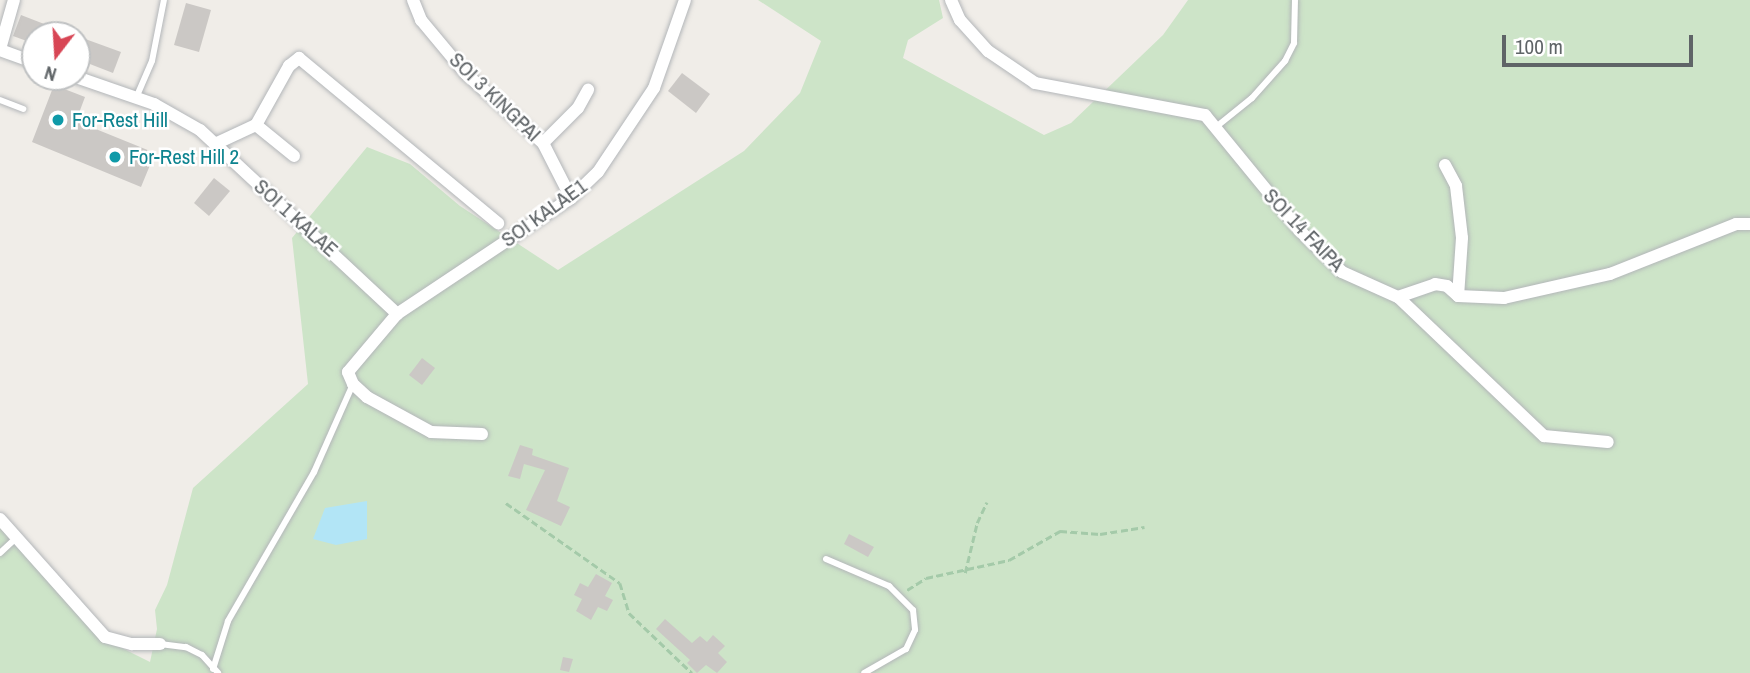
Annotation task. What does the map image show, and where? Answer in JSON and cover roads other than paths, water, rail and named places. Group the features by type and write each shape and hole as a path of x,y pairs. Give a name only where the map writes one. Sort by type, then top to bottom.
{"street":[{"path":"14,0 0,50 21,58"},
{"name":"SOI 3 KINGPAI","path":"413,0 421,20 466,74 544,144 571,198"},
{"name":"SOI KALAE1","path":"353,384 348,372 397,314 571,198 598,173 654,88 685,0"},
{"name":"SOI 14 FAIPA","path":"951,0 960,20 988,51 1035,83 1177,106 1205,115 1264,191 1342,272 1398,297 1544,436 1608,442"},
{"path":"215,144 256,125 289,66 299,58 498,223"},
{"name":"SOI 1 KALAE","path":"91,82 136,98 200,130 397,314"},
{"path":"544,144 579,108 588,90"},
{"path":"256,125 294,156"},
{"path":"1445,165 1456,186 1462,238 1458,296"},
{"path":"1398,297 1435,284 1447,286 1458,296 1504,298 1610,274 1736,224 1750,224"},
{"path":"353,384 367,397 431,432 482,434"},
{"path":"0,519 105,637 132,644 160,644"}],"lane":[{"path":"136,98 152,61 164,0"},
{"path":"1216,127 1252,98 1285,61 1294,43 1295,0"},
{"path":"0,100 23,109"},
{"path":"216,671 228,621 314,472 353,384"},
{"path":"0,553 16,538"},
{"path":"826,559 901,594 915,618 911,641 896,656 864,673"},
{"path":"160,644 186,647 202,655 216,671"}],"water":[{"path":"367,501 367,539 336,545 313,539 325,508"}],"place":[{"name":"For-Rest Hill","path":"58,120"},
{"name":"For-Rest Hill 2","path":"115,157"}]}
